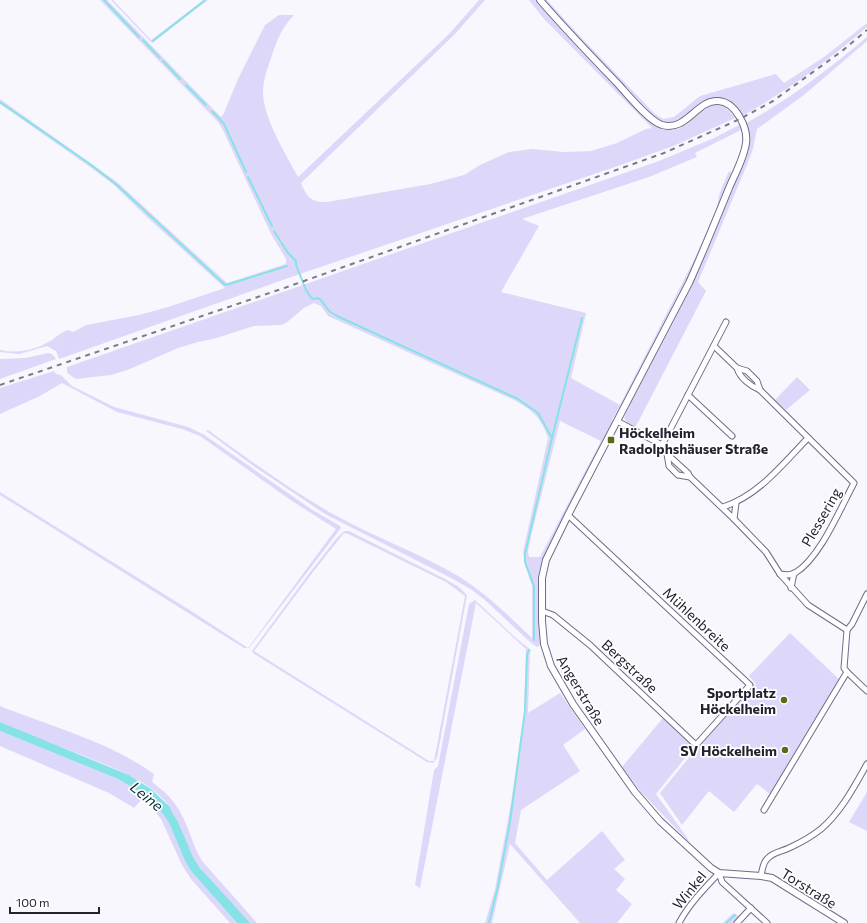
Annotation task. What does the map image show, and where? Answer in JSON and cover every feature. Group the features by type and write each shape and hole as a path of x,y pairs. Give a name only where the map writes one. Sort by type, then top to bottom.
{"street":[{"name":"Angerstraße","path":"540,0 569,34 656,122 662,125 677,125 686,121 706,104 718,101 729,105 734,109 745,129 746,143 741,161 702,255 568,515 546,560 542,578 544,644 551,666 573,704 635,792 660,821 711,868 719,873"},
{"path":"662,445 726,322"},
{"path":"714,346 737,368 747,371 757,382 760,390 790,418 808,438 767,481 736,503 723,507"},
{"path":"688,395 732,436"},
{"path":"617,421 662,445 667,454 669,466 678,475 690,477 723,507 766,552 791,588 808,605 847,630"},
{"name":"Plessering","path":"794,574 810,559 828,533 854,483 808,438"},
{"path":"734,519 736,503"},
{"name":"Mühlenbreite","path":"568,515 750,686 696,745"},
{"path":"780,574 787,576 794,574 791,588"},
{"path":"867,594 852,624 847,630 844,668 867,691"},
{"name":"Bergstraße","path":"542,611 553,615 590,645 696,745"},
{"path":"764,810 847,672"},
{"path":"767,923 722,882 719,873 761,876 764,863 770,856 806,840 821,829 841,806 867,764"},
{"name":"Winkel","path":"679,923 684,913 719,873"},
{"name":"Torstraße","path":"761,876 772,878 834,921 844,923"},
{"path":"737,923 750,908"}],"shaded area":[{"path":"100,0 107,0 221,117 265,25 279,15 294,15 283,30 275,46 268,66 263,93 264,103 271,125 298,177 449,34 479,0 485,0 455,34 301,183 308,196 317,201 327,202 430,184 464,175 480,165 509,152 532,149 564,152 591,151 617,143 646,129 652,128 544,19 529,0 535,0 656,127 670,130 681,128 708,107 719,105 730,111 735,118 676,145 618,166 297,275 59,359 56,351 47,346 19,354 0,352 0,350 13,352 33,349 68,330 73,332 86,325 139,315 225,288 114,185 0,104 0,99 117,182 227,283 286,264 286,259 271,234 218,122"},
{"path":"111,0 113,0 151,40 204,0 208,0 152,43"},
{"path":"543,0 547,0 655,114 663,119 674,117 700,96 776,74 784,83 824,57 867,23 867,27 807,75 742,116 730,103 719,98 714,98 702,102 684,116 669,122 657,119 643,108"},
{"path":"867,37 867,41 804,95 757,129 753,149 698,282 706,291 635,428 628,424 624,418 628,408 691,287 744,163 749,143 749,133 746,123 809,83"},
{"path":"739,125 741,130 695,153 697,157 649,177 522,219 539,226 501,292 586,313 571,378 620,405 695,258 717,207 719,195 729,171 733,174 695,266 621,409 619,408 612,420 614,422 544,558 539,579 541,642 537,647 472,590 325,514 255,467 206,431 208,430 284,483 331,513 427,559 458,576 488,597 532,638 532,586 525,565 523,552 548,438 539,419 531,411 514,400 328,316 321,306 314,303 304,308 286,323 281,325 254,326 213,339 198,342 178,348 130,369 111,375 76,379 67,373 67,367 659,161 714,138","holes":["560,421 601,441 540,557 529,557 528,552 531,536"]},
{"path":"48,353 52,354 56,359 0,379 0,359 25,358"},
{"path":"54,371 56,374 61,375 72,386 114,407 188,427 203,434 311,509 340,526 341,528 249,648 336,529 292,501 200,436 182,429 117,412 62,383 40,396 0,414 0,388"},
{"path":"797,377 810,390 786,410 775,400"},
{"path":"0,492 188,609 248,648 244,648 0,495"},
{"path":"344,531 349,531 445,579 459,587 467,595 437,758 433,763 427,762 252,651 336,539","holes":["344,533 446,582 465,596 434,761 429,761 254,651"]},
{"path":"475,600 531,650 528,713 560,693 585,729 563,745 580,771 521,810 515,843 547,880 602,831 625,860 614,869 625,879 616,890 632,904 617,923 580,923 510,844 492,923 485,923 495,889 511,803 524,713 526,649 476,603 420,888 415,885 434,770 438,766 469,604"},
{"path":"790,633 839,679 770,794 757,784 734,812 709,791 682,825 660,793 696,749 756,684 749,676"},
{"path":"0,706 118,752 154,774 152,782 173,801 186,825 202,861 257,923 250,923 213,884 190,852 169,806 155,792 136,779 114,768 0,722"},
{"path":"663,718 694,747 656,794 689,842 640,791 622,767"},
{"path":"0,731 118,779 145,795 163,814 169,823 185,861 191,871 237,923 230,923 191,879 182,865 161,819 142,799 134,808 109,793 0,746"},
{"path":"867,792 867,831 849,822"},
{"path":"733,913 739,916 733,923 723,923"}],"water":[{"name":"Leine","path":"0,722 129,775 151,789 169,806 178,822 193,857 200,868 250,923 237,923 191,871 185,861 169,823 163,814 145,795 118,779 0,731"}],"waterway":[{"path":"104,0 139,37"},
{"path":"153,41 205,0"},
{"path":"143,40 160,58"},
{"path":"163,61 180,79"},
{"path":"186,85 206,105"},
{"path":"0,102 90,164 117,185 224,284 226,285 287,266"},
{"path":"212,111 224,124 246,172"},
{"path":"248,177 272,226"},
{"path":"274,231 288,253 296,261 296,265 306,290 312,299 318,298 321,300 329,311 337,316 518,399 538,413 552,438"},
{"path":"534,640 534,586 525,562 525,554 582,318"},
{"path":"489,923 498,886 510,822 525,711 527,655 529,650"},
{"path":"726,923 735,915"}],"railway":[{"path":"0,385 290,286 664,153 740,119 773,101 842,51 867,30"}],"place":[{"name":"Höckelheim Radolphshäuser Straße","path":"611,440"},
{"name":"Sportplatz Höckelheim","path":"784,700"},
{"name":"SV Höckelheim","path":"785,750"}]}
